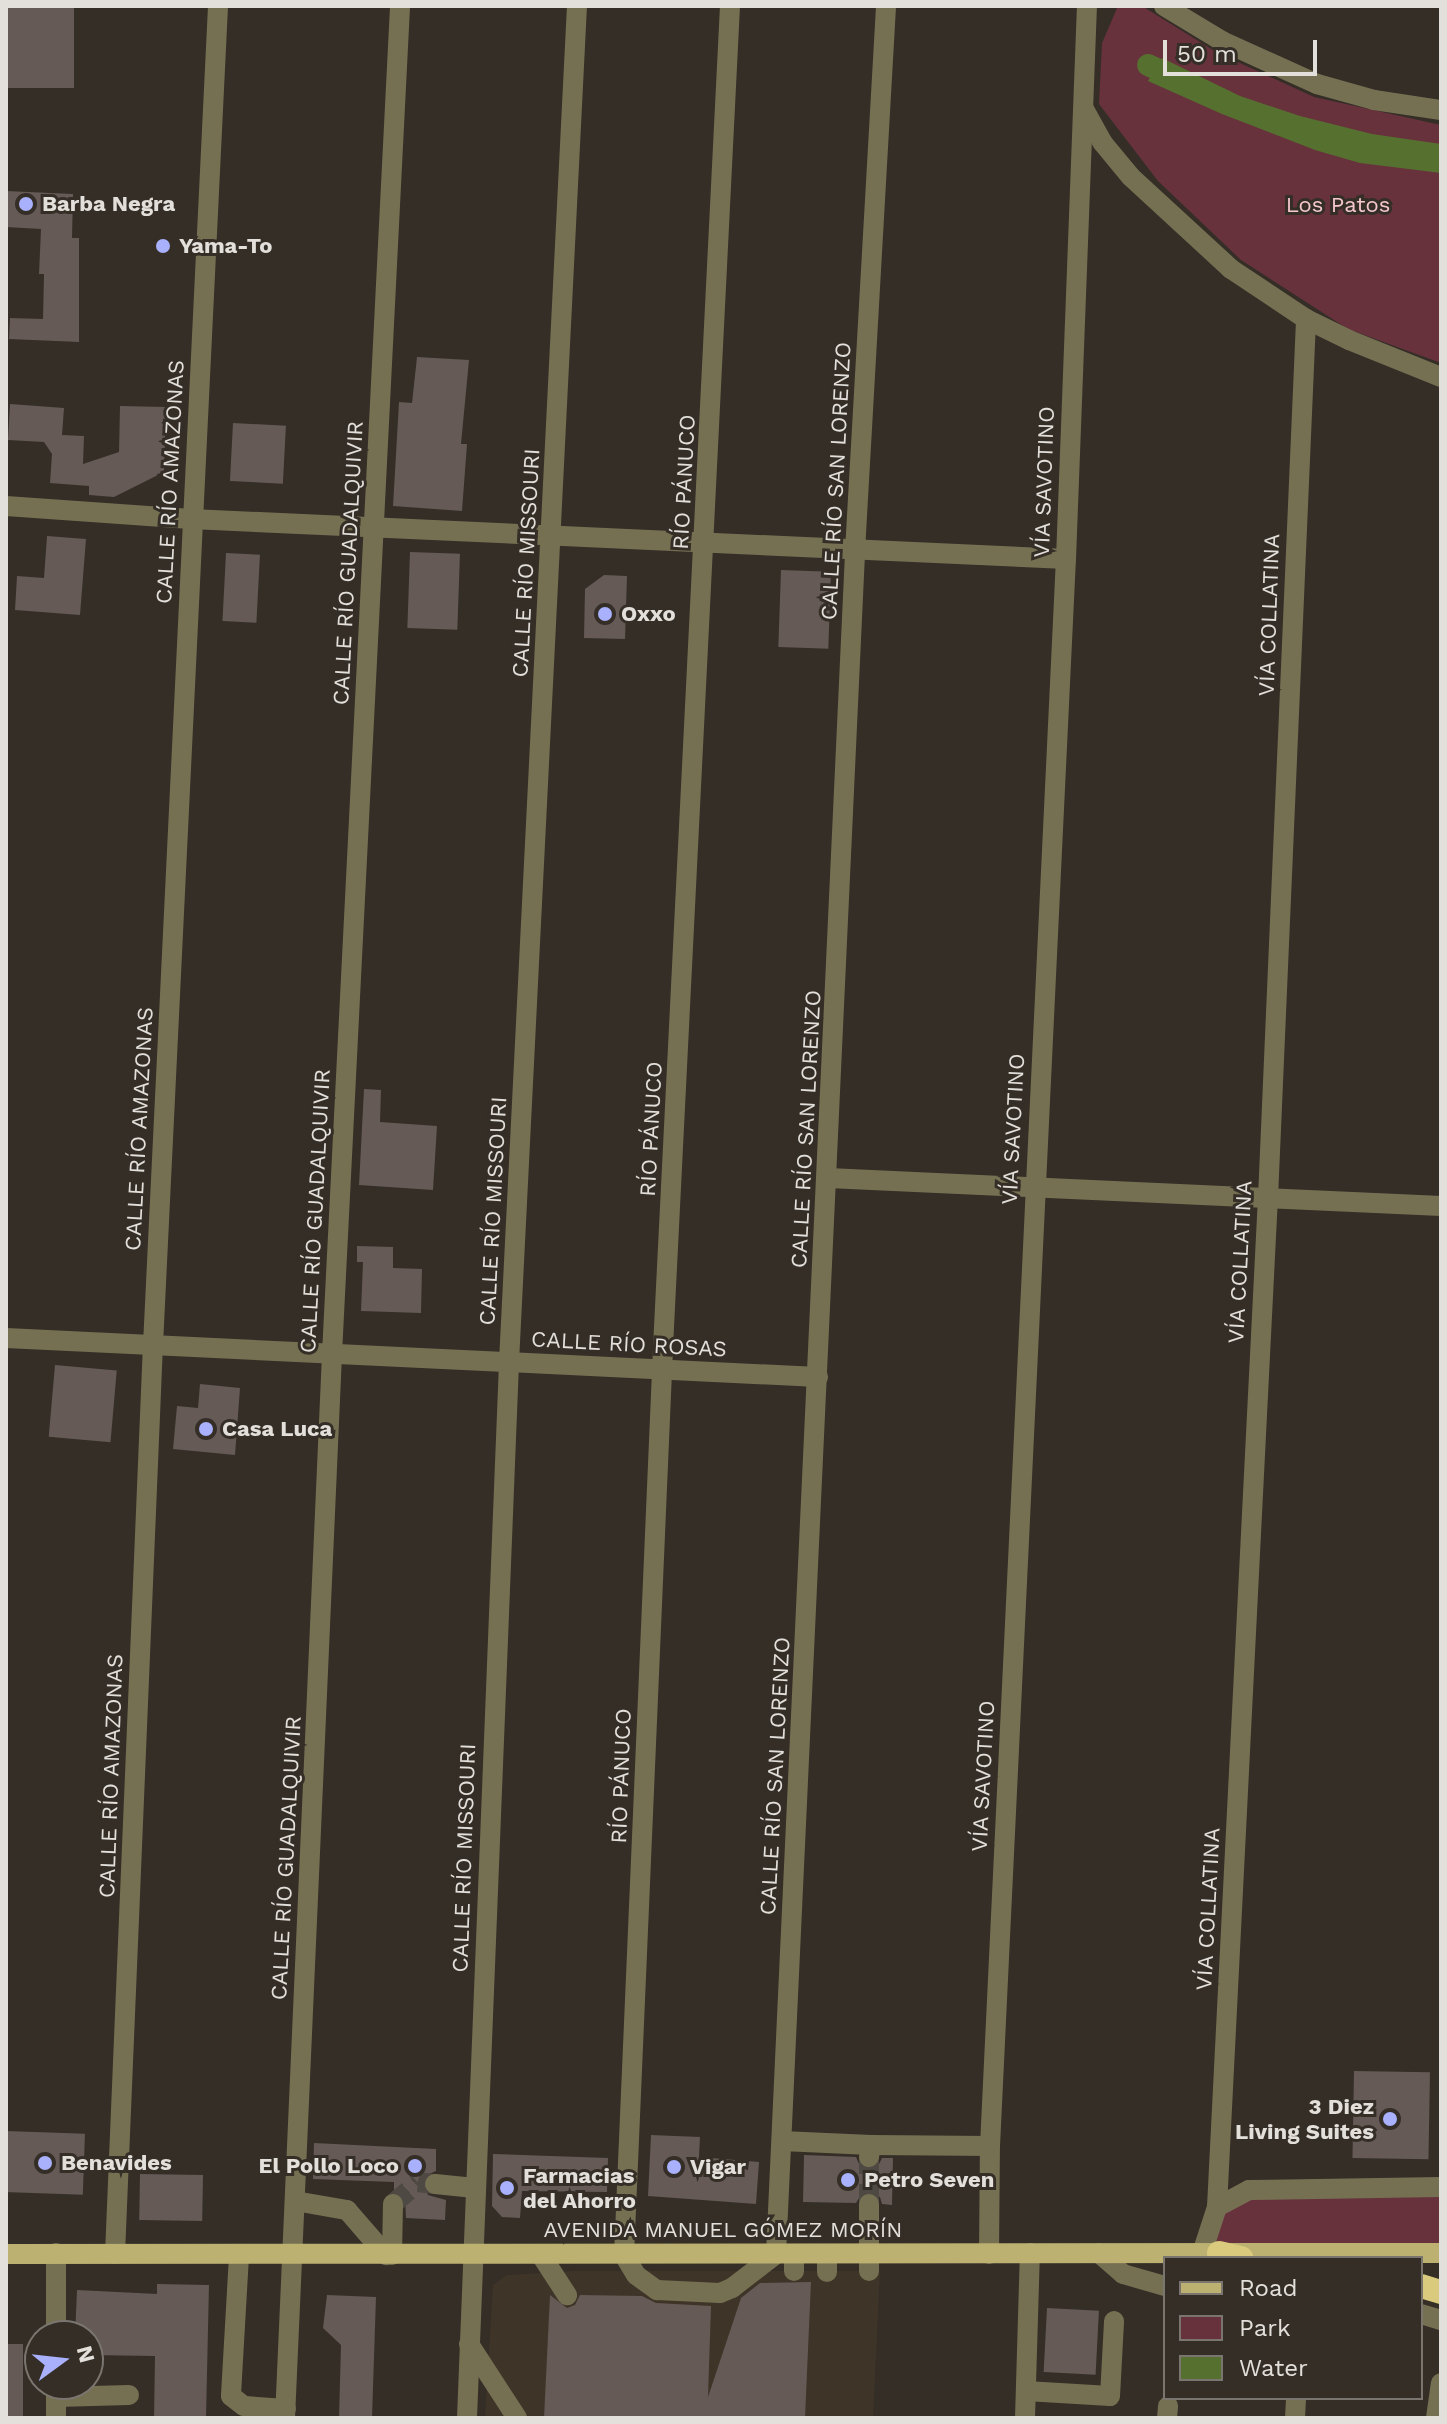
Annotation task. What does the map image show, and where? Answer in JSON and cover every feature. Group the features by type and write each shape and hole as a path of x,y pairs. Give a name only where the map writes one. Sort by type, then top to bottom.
{"main road":[{"name":"AVENIDA MANUEL GÓMEZ MORÍN","path":"6,2254 624,2255 827,2263 1030,2253 1441,2253"}],"street":[{"name":"CALLE RÍO AMAZONAS","path":"115,2254 153,1345 218,6"},
{"name":"CALLE RÍO GUADALQUIVIR","path":"285,2413 332,1354 400,6"},
{"name":"CALLE RÍO MISSOURI","path":"467,2418 509,1362 577,6"},
{"name":"RÍO PÁNUCO","path":"624,2255 662,1370 730,6"},
{"name":"CALLE RÍO SAN LORENZO","path":"788,2260 782,2141 855,551 886,6"},
{"name":"VÍA SAVOTINO","path":"989,2254 990,2146 1066,559 1087,6"},
{"path":"1164,6 1222,41 1317,84 1374,100 1441,110"},
{"path":"1083,106 1102,142 1131,177 1231,269 1306,319 1441,377"},
{"name":"VÍA COLLATINA","path":"1221,2255 1217,2207 1268,1198 1306,319"},
{"path":"6,506 191,519 1066,559"},
{"path":"828,1178 1441,1206"},
{"name":"CALLE RÍO ROSAS","path":"6,1338 818,1377"},
{"path":"782,2141 870,2151 990,2146"},
{"path":"435,2184 475,2188"},
{"path":"1217,2207 1249,2190 1441,2187"},
{"path":"295,2201 347,2210 389,2255"},
{"path":"389,2255 393,2204"},
{"path":"869,2204 869,2262"},
{"path":"56,2253 56,2320"},
{"path":"1025,2418 1030,2253"},
{"path":"1099,2253 1123,2274 1163,2285"},
{"path":"541,2255 567,2295"},
{"path":"624,2255 636,2275 657,2290 720,2293 788,2260"},
{"path":"239,2256 231,2396 244,2406 285,2413"},
{"path":"1026,2391 1110,2396 1114,2321"},
{"path":"469,2344 517,2418"},
{"path":"1436,2418 1441,2383"},
{"path":"104,2393 129,2395"}],"shaded area":[{"path":"574,2271 880,2271 873,2418 485,2418 493,2285 507,2275"}],"green space":[{"name":"Los Patos","path":"1118,6 1142,6 1216,52 1314,97 1441,125 1441,363 1348,329 1241,260 1158,181 1099,104 1102,43"},
{"path":"1441,2183 1441,2253 1202,2253 1217,2207 1249,2190"}],"water":[{"path":"1162,58 1240,96 1300,116 1372,134 1441,144 1441,173 1360,163 1315,150 1222,114 1148,81"}],"building":[{"path":"6,6 74,6 74,88 6,88"},
{"path":"6,191 73,194 72,238 79,238 79,342 9,339 10,318 43,319 44,274 39,274 41,229 6,227"},
{"path":"417,357 469,360 461,444 467,444 462,511 393,506 399,402 412,403"},
{"path":"10,404 64,408 62,435 84,436 83,464 119,452 120,406 166,407 164,472 114,497 89,495 89,486 50,483 52,454 44,442 8,440"},
{"path":"233,423 286,426 283,484 230,481"},
{"path":"47,536 86,539 80,615 15,610 17,576 44,578"},
{"path":"410,552 460,554 457,630 407,628"},
{"path":"226,553 260,555 256,623 222,621"},
{"path":"781,570 831,572 828,649 778,647"},
{"name":"Oxxo","path":"604,575 627,576 625,639 584,638 585,589"},
{"path":"364,1089 381,1090 380,1122 437,1126 433,1190 359,1185"},
{"path":"357,1246 393,1247 393,1268 422,1269 421,1313 361,1311 363,1262 357,1262"},
{"path":"55,1365 117,1370 110,1442 49,1437"},
{"name":"Casa Luca","path":"200,1384 240,1388 235,1455 173,1449 177,1406 198,1408"},
{"path":"1354,2071 1430,2072 1428,2159 1352,2158"},
{"name":"Benavides","path":"6,2131 85,2134 83,2195 6,2192"},
{"path":"651,2135 700,2137 699,2157 759,2162 756,2204 648,2196"},
{"path":"314,2143 436,2149 436,2171 425,2176 422,2183 428,2195 446,2200 445,2220 406,2218 405,2198 394,2191 394,2182 313,2179"},
{"path":"493,2154 608,2158 607,2192 522,2191 520,2218 502,2217 492,2206"},
{"name":"Petro Seven","path":"804,2155 856,2157 860,2166 868,2170 878,2166 882,2158 893,2158 892,2205 882,2204 880,2197 870,2191 862,2193 856,2203 803,2202"},
{"path":"140,2174 203,2175 202,2221 139,2220"},
{"path":"811,2282 805,2418 544,2418 550,2295 567,2308 575,2305 580,2295 642,2296 656,2303 711,2306 708,2397 741,2298 760,2283"},
{"path":"157,2284 209,2285 206,2418 154,2418 155,2356 104,2355 104,2320 76,2320 77,2290 157,2294"},
{"path":"327,2295 376,2297 372,2418 339,2418 341,2345 323,2328"},
{"path":"1047,2308 1099,2311 1096,2375 1044,2372"},
{"path":"6,2344 23,2344 23,2418 6,2418"}],"waterway":[{"path":"1148,65 1183,81"}],"tunnel":[{"path":"869,2157 869,2204"},
{"path":"393,2204 418,2182 435,2184"}],"place":[{"name":"Barba Negra","path":"26,204"},
{"name":"Yama-To","path":"163,246"},
{"name":"Oxxo","path":"605,614"},
{"name":"Casa Luca","path":"206,1429"},
{"name":"3 Diez Living Suites","path":"1390,2119"},
{"name":"Benavides","path":"45,2163"},
{"name":"El Pollo Loco","path":"415,2166"},
{"name":"Vigar","path":"674,2167"},
{"name":"Petro Seven","path":"848,2180"},
{"name":"Farmacias del Ahorro","path":"507,2188"}]}
